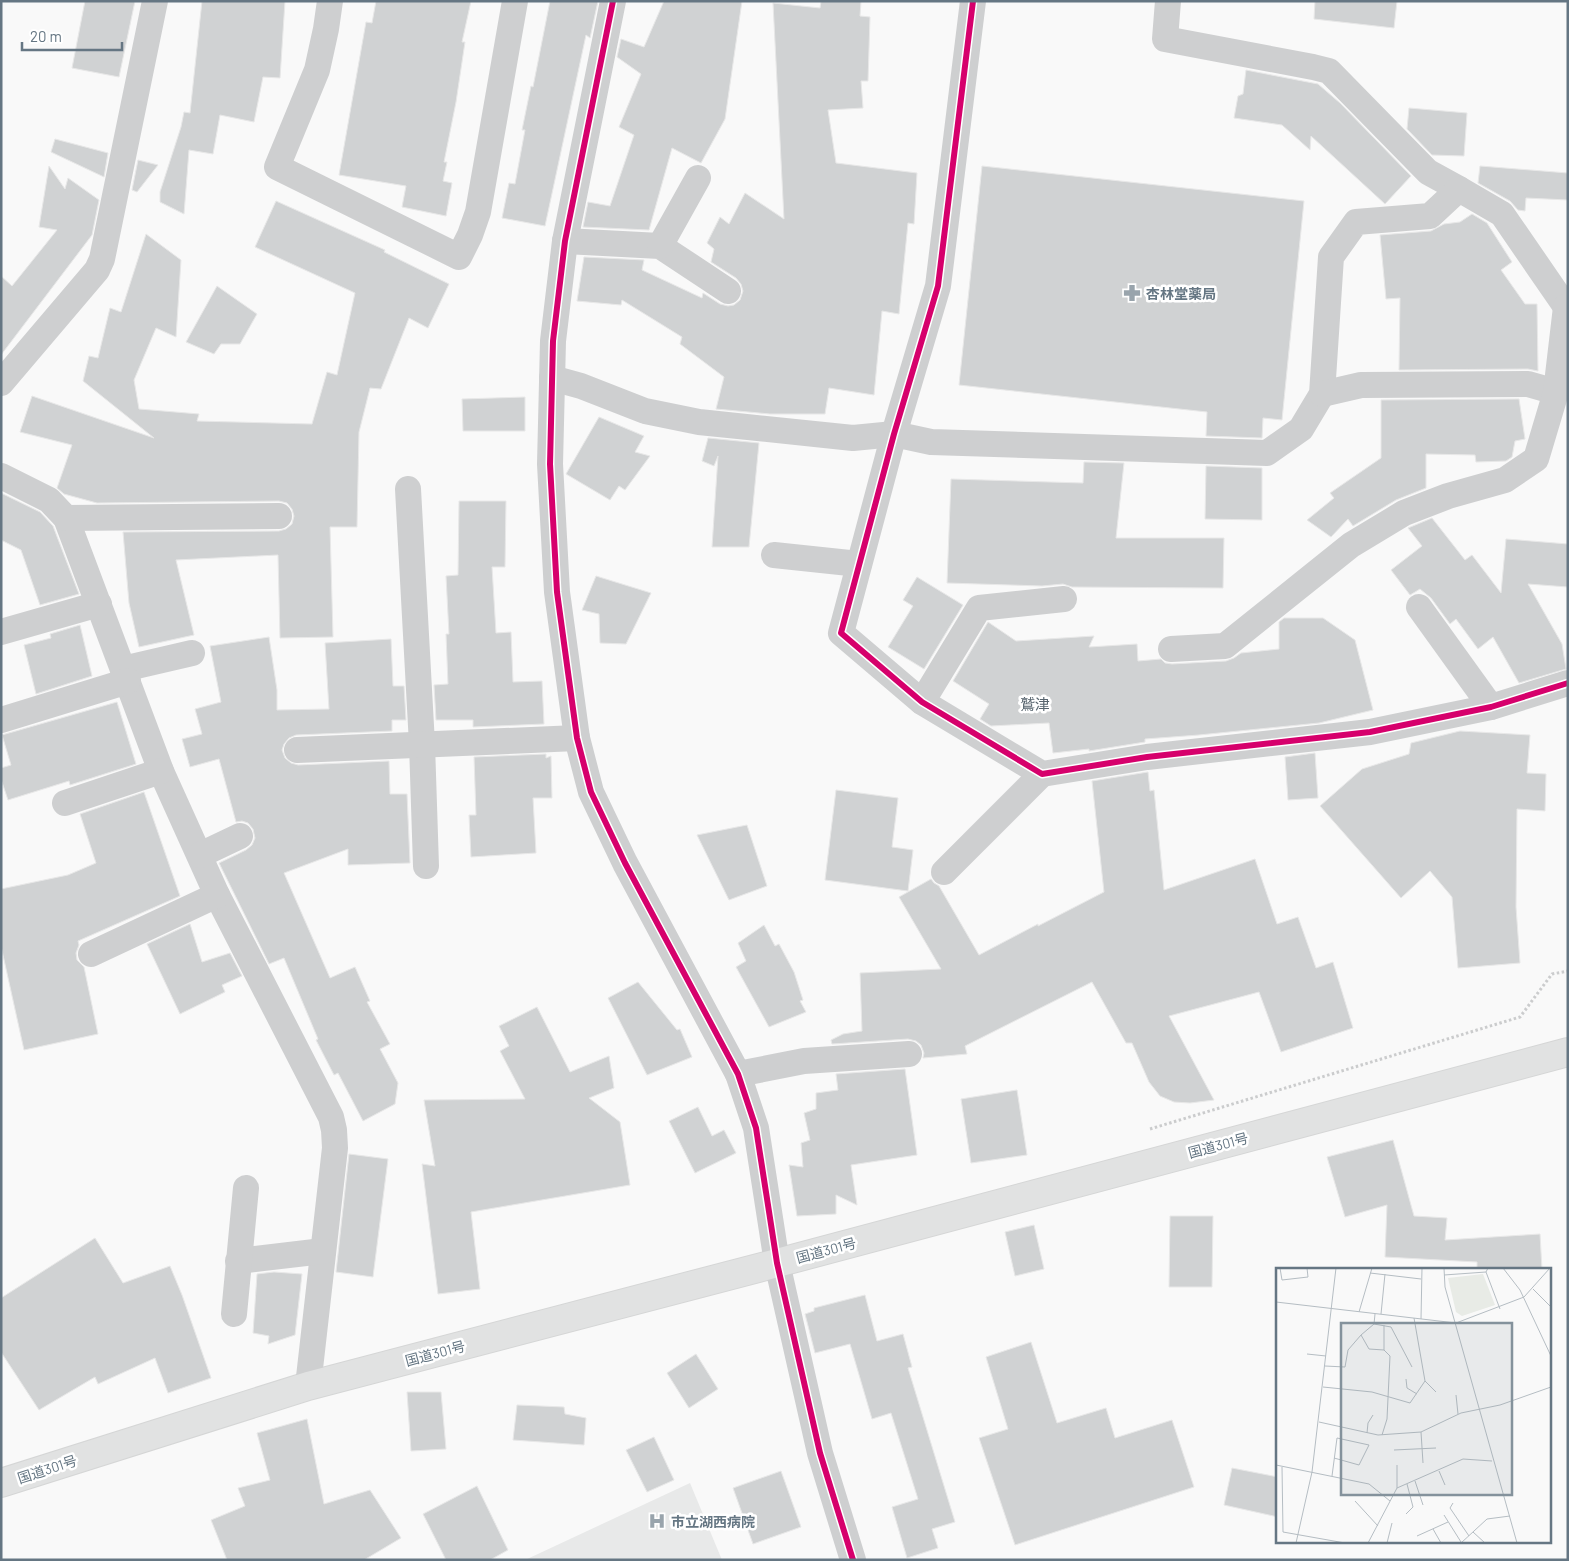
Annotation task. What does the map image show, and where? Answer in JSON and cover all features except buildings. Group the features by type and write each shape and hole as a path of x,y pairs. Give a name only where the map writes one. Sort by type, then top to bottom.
{"highway":[{"name":"国道301号","path":"1,1483 308,1386 1568,1052"}],"street":[{"path":"1,383 96,270 102,259 154,1"},
{"path":"330,1 317,70 277,167 459,257 470,235 478,212 515,1"},
{"path":"614,1 565,242 553,341 550,464 557,592 577,738 591,792 625,863 738,1074 756,1128 777,1263 820,1453 853,1560"},
{"path":"973,1 938,286 894,434 841,632 922,702 1042,774"},
{"path":"1168,1 1165,38 1329,71 1428,172 1502,214 1567,307 1556,392 1536,459 1505,480 1448,496 1397,518 1351,545 1225,646 1171,649"},
{"path":"660,246 698,178"},
{"path":"552,378 581,386 645,411 699,422 853,438 894,434 931,442 1267,453 1301,429 1322,394 1331,257 1356,222 1430,216 1459,188"},
{"path":"565,242 660,246 728,291"},
{"path":"1322,394 1361,385 1528,384 1556,392"},
{"path":"1,476 49,500 66,518 161,771 218,895 331,1116 335,1148 308,1386"},
{"path":"408,488 422,744 426,866"},
{"path":"66,518 279,516"},
{"path":"774,555 859,564"},
{"path":"922,702 979,608 1064,599"},
{"path":"1,632 99,604"},
{"path":"1419,607 1491,707"},
{"path":"1,720 192,653"},
{"path":"944,872 1042,774 1147,757 1370,732 1491,707 1568,683"},
{"path":"297,750 577,738"},
{"path":"65,803 161,771"},
{"path":"200,855 240,836"},
{"path":"91,954 218,895"},
{"path":"738,1074 804,1061 910,1054"},
{"path":"234,1314 246,1188"},
{"path":"238,1261 323,1251"}],"shaded area":[{"name":"市立湖西病院","path":"690,1483 722,1560 525,1560"}],"cycle path":[{"path":"613,1 565,241 553,341 550,464 557,592 577,738 591,792 625,863 738,1074 756,1128 777,1263 820,1453 853,1560"},
{"path":"973,1 938,286 894,434 841,633 922,702 1042,774 1147,757 1370,732 1491,707 1568,683"}],"place":[{"name":"杏林堂薬局","path":"1132,293"},
{"name":"市立湖西病院","path":"657,1521"}],"district":[{"name":"鷲津","path":"1035,704"}]}
